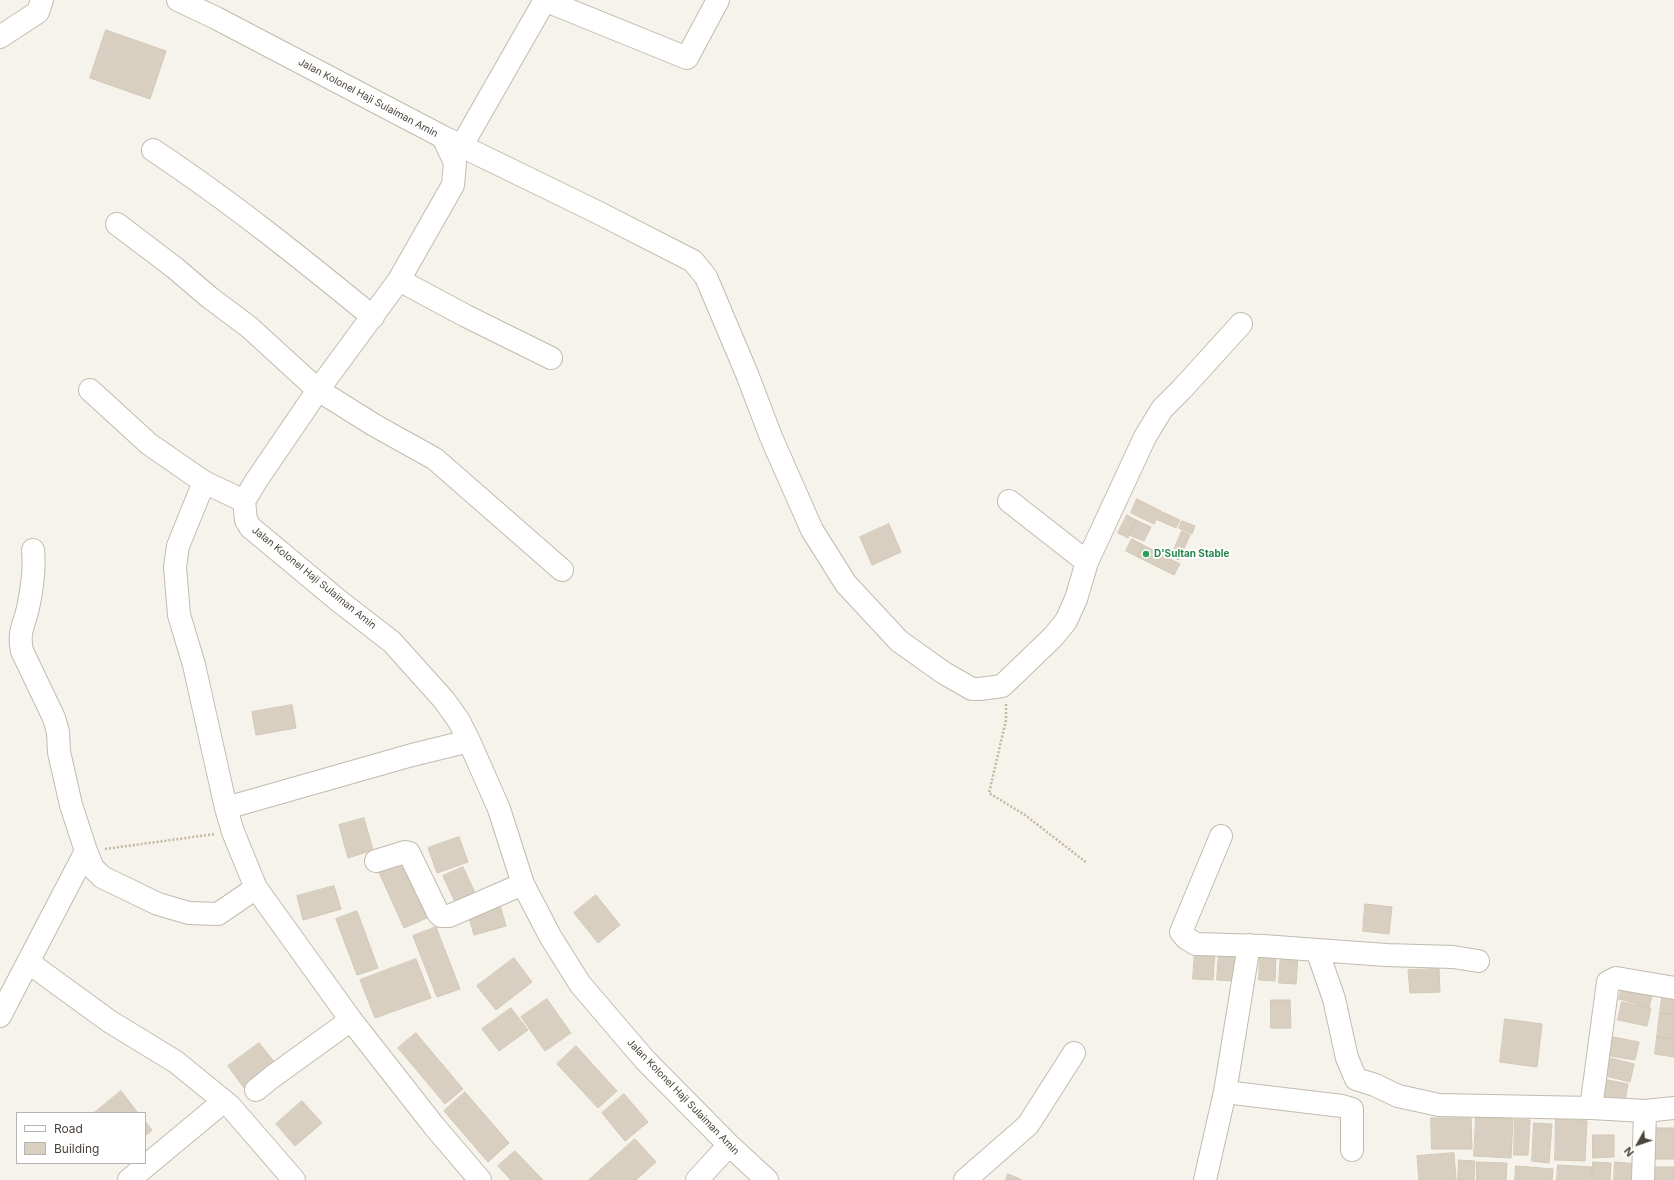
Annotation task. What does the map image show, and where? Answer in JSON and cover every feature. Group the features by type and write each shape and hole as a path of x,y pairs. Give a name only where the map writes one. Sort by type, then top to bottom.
{"street":[{"path":"0,37 38,12 42,0"},
{"name":"Jalan Kolonel Haji Sulaiman Amin","path":"178,0 216,18 452,142 455,163 453,185 399,280 318,390 256,481 244,501 246,520 250,527 339,601 392,642 444,700 459,722 499,809 524,884 550,936 580,984 645,1060 767,1180"},
{"path":"718,0 687,58 544,0 452,142 590,208 693,261 706,277 747,374 771,437 812,530 846,584 899,640 944,673 972,689 987,689 1002,686 1053,637 1066,621 1076,599 1087,562 1145,437 1162,409 1241,324"},
{"path":"153,150 298,256 373,317"},
{"path":"116,224 175,268 209,297 249,327 318,390 374,425 435,459 562,570"},
{"path":"399,280 466,316 551,358"},
{"path":"90,390 149,444 204,482 244,501"},
{"path":"204,482 178,546 175,568 179,615 194,665 226,808 233,832 256,888 351,1020 434,1126 480,1180"},
{"path":"1009,501 1087,562"},
{"path":"33,550 35,565 27,610 21,626 20,640 22,651 54,718 58,732 59,752 71,805 86,852 94,868 102,877 158,904 189,913 218,914 256,888"},
{"path":"226,808 412,755 468,741"},
{"path":"1221,836 1181,932 1186,938 1196,944 1249,945 1386,955 1453,957 1478,961"},
{"path":"0,1016 86,852"},
{"path":"376,861 405,852 409,853 438,913 444,916 524,884"},
{"path":"1205,1180 1226,1092 1249,945"},
{"path":"1317,950 1334,999 1347,1058 1356,1079 1375,1085 1398,1096 1439,1105 1591,1108 1644,1111 1674,1108"},
{"path":"28,962 109,1021 176,1062 224,1101 294,1180"},
{"path":"1591,1108 1608,982 1616,978 1674,988"},
{"path":"256,1090 351,1020"},
{"path":"965,1180 1028,1125 1074,1053"},
{"path":"1226,1092 1342,1106 1352,1109 1352,1150"},
{"path":"129,1180 224,1101"},
{"path":"1643,1180 1644,1111"},
{"path":"697,1180 730,1145"}],"path":[{"path":"1002,686 1006,704 1006,720 989,792 1025,815 1087,864"},
{"path":"86,852 233,832"}],"building":[{"path":"106,30 166,51 150,99 90,78"},
{"path":"1137,499 1161,511 1154,524 1131,513"},
{"path":"1162,512 1180,520 1176,528 1158,520"},
{"path":"1127,515 1136,520 1128,538 1118,533"},
{"path":"1136,520 1151,527 1144,541 1129,535"},
{"path":"1182,521 1195,526 1192,534 1179,528"},
{"path":"889,524 901,552 872,565 860,537"},
{"path":"1182,531 1190,535 1179,560 1171,557"},
{"path":"1132,539 1143,545 1138,557 1126,551"},
{"path":"1143,545 1180,564 1174,575 1138,557"},
{"path":"292,705 296,728 256,735 252,712"},
{"path":"364,818 373,850 348,858 339,825"},
{"path":"459,837 468,862 437,873 428,848"},
{"path":"401,860 427,918 404,928 378,870"},
{"path":"463,867 477,897 457,906 443,876"},
{"path":"334,886 341,909 303,920 297,896"},
{"path":"596,895 620,925 598,943 574,913"},
{"path":"1365,904 1392,907 1389,934 1363,931"},
{"path":"500,905 506,926 474,935 468,914"},
{"path":"357,911 378,968 357,975 336,919"},
{"path":"436,927 460,989 437,997 413,936"},
{"path":"1195,949 1215,950 1213,980 1193,979"},
{"path":"1219,951 1237,953 1234,981 1217,980"},
{"path":"1260,953 1276,953 1275,981 1259,980"},
{"path":"1281,953 1298,954 1296,984 1279,983"},
{"path":"514,958 532,982 496,1010 477,986"},
{"path":"416,959 431,998 375,1018 360,980"},
{"path":"1439,969 1440,992 1410,993 1408,970"},
{"path":"1623,984 1653,992 1649,1007 1619,999"},
{"path":"1663,991 1674,992 1674,1015 1660,1013"},
{"path":"547,999 571,1033 545,1051 521,1017"},
{"path":"1271,1000 1290,1000 1291,1028 1271,1028"},
{"path":"1622,1002 1651,1008 1647,1026 1618,1020"},
{"path":"511,1008 528,1030 499,1051 482,1029"},
{"path":"1660,1013 1674,1015 1674,1039 1657,1037"},
{"path":"1505,1019 1542,1024 1537,1067 1500,1062"},
{"path":"416,1033 463,1089 445,1104 398,1048"},
{"path":"1608,1036 1639,1042 1635,1060 1605,1055"},
{"path":"1657,1037 1674,1039 1674,1057 1655,1054"},
{"path":"259,1043 276,1064 244,1088 228,1066"},
{"path":"576,1046 617,1091 598,1108 557,1064"},
{"path":"1606,1057 1634,1064 1630,1082 1602,1075"},
{"path":"1603,1079 1628,1084 1625,1101 1600,1097"},
{"path":"121,1091 137,1112 95,1112"},
{"path":"465,1092 509,1143 488,1162 444,1111"},
{"path":"624,1094 648,1122 625,1141 602,1113"},
{"path":"302,1101 322,1123 295,1146 276,1124"},
{"path":"1476,1117 1513,1119 1511,1158 1474,1156"},
{"path":"1431,1118 1471,1118 1472,1149 1432,1149"},
{"path":"1515,1119 1530,1120 1528,1155 1514,1155"},
{"path":"1556,1119 1587,1121 1585,1161 1555,1160"},
{"path":"146,1122 152,1130 146,1135"},
{"path":"1534,1123 1552,1124 1549,1163 1532,1161"},
{"path":"1653,1128 1674,1128 1674,1159 1655,1159"},
{"path":"1593,1135 1614,1135 1614,1157 1593,1158"},
{"path":"635,1139 656,1162 636,1180 589,1180"},
{"path":"515,1151 543,1180 511,1180 498,1166"},
{"path":"1454,1153 1456,1180 1419,1180 1417,1156"},
{"path":"1459,1160 1475,1161 1474,1180 1458,1180"},
{"path":"1477,1162 1507,1163 1506,1180 1477,1180"},
{"path":"1593,1162 1611,1163 1610,1180 1593,1180"},
{"path":"1615,1162 1637,1164 1636,1180 1614,1180"},
{"path":"1558,1165 1592,1167 1591,1180 1557,1180"},
{"path":"1516,1166 1553,1169 1552,1180 1515,1180"},
{"path":"1651,1167 1674,1167 1674,1180 1651,1180"},
{"path":"1008,1174 1022,1180 1006,1180"}],"place":[{"name":"D'Sultan Stable","path":"1146,554"}]}
